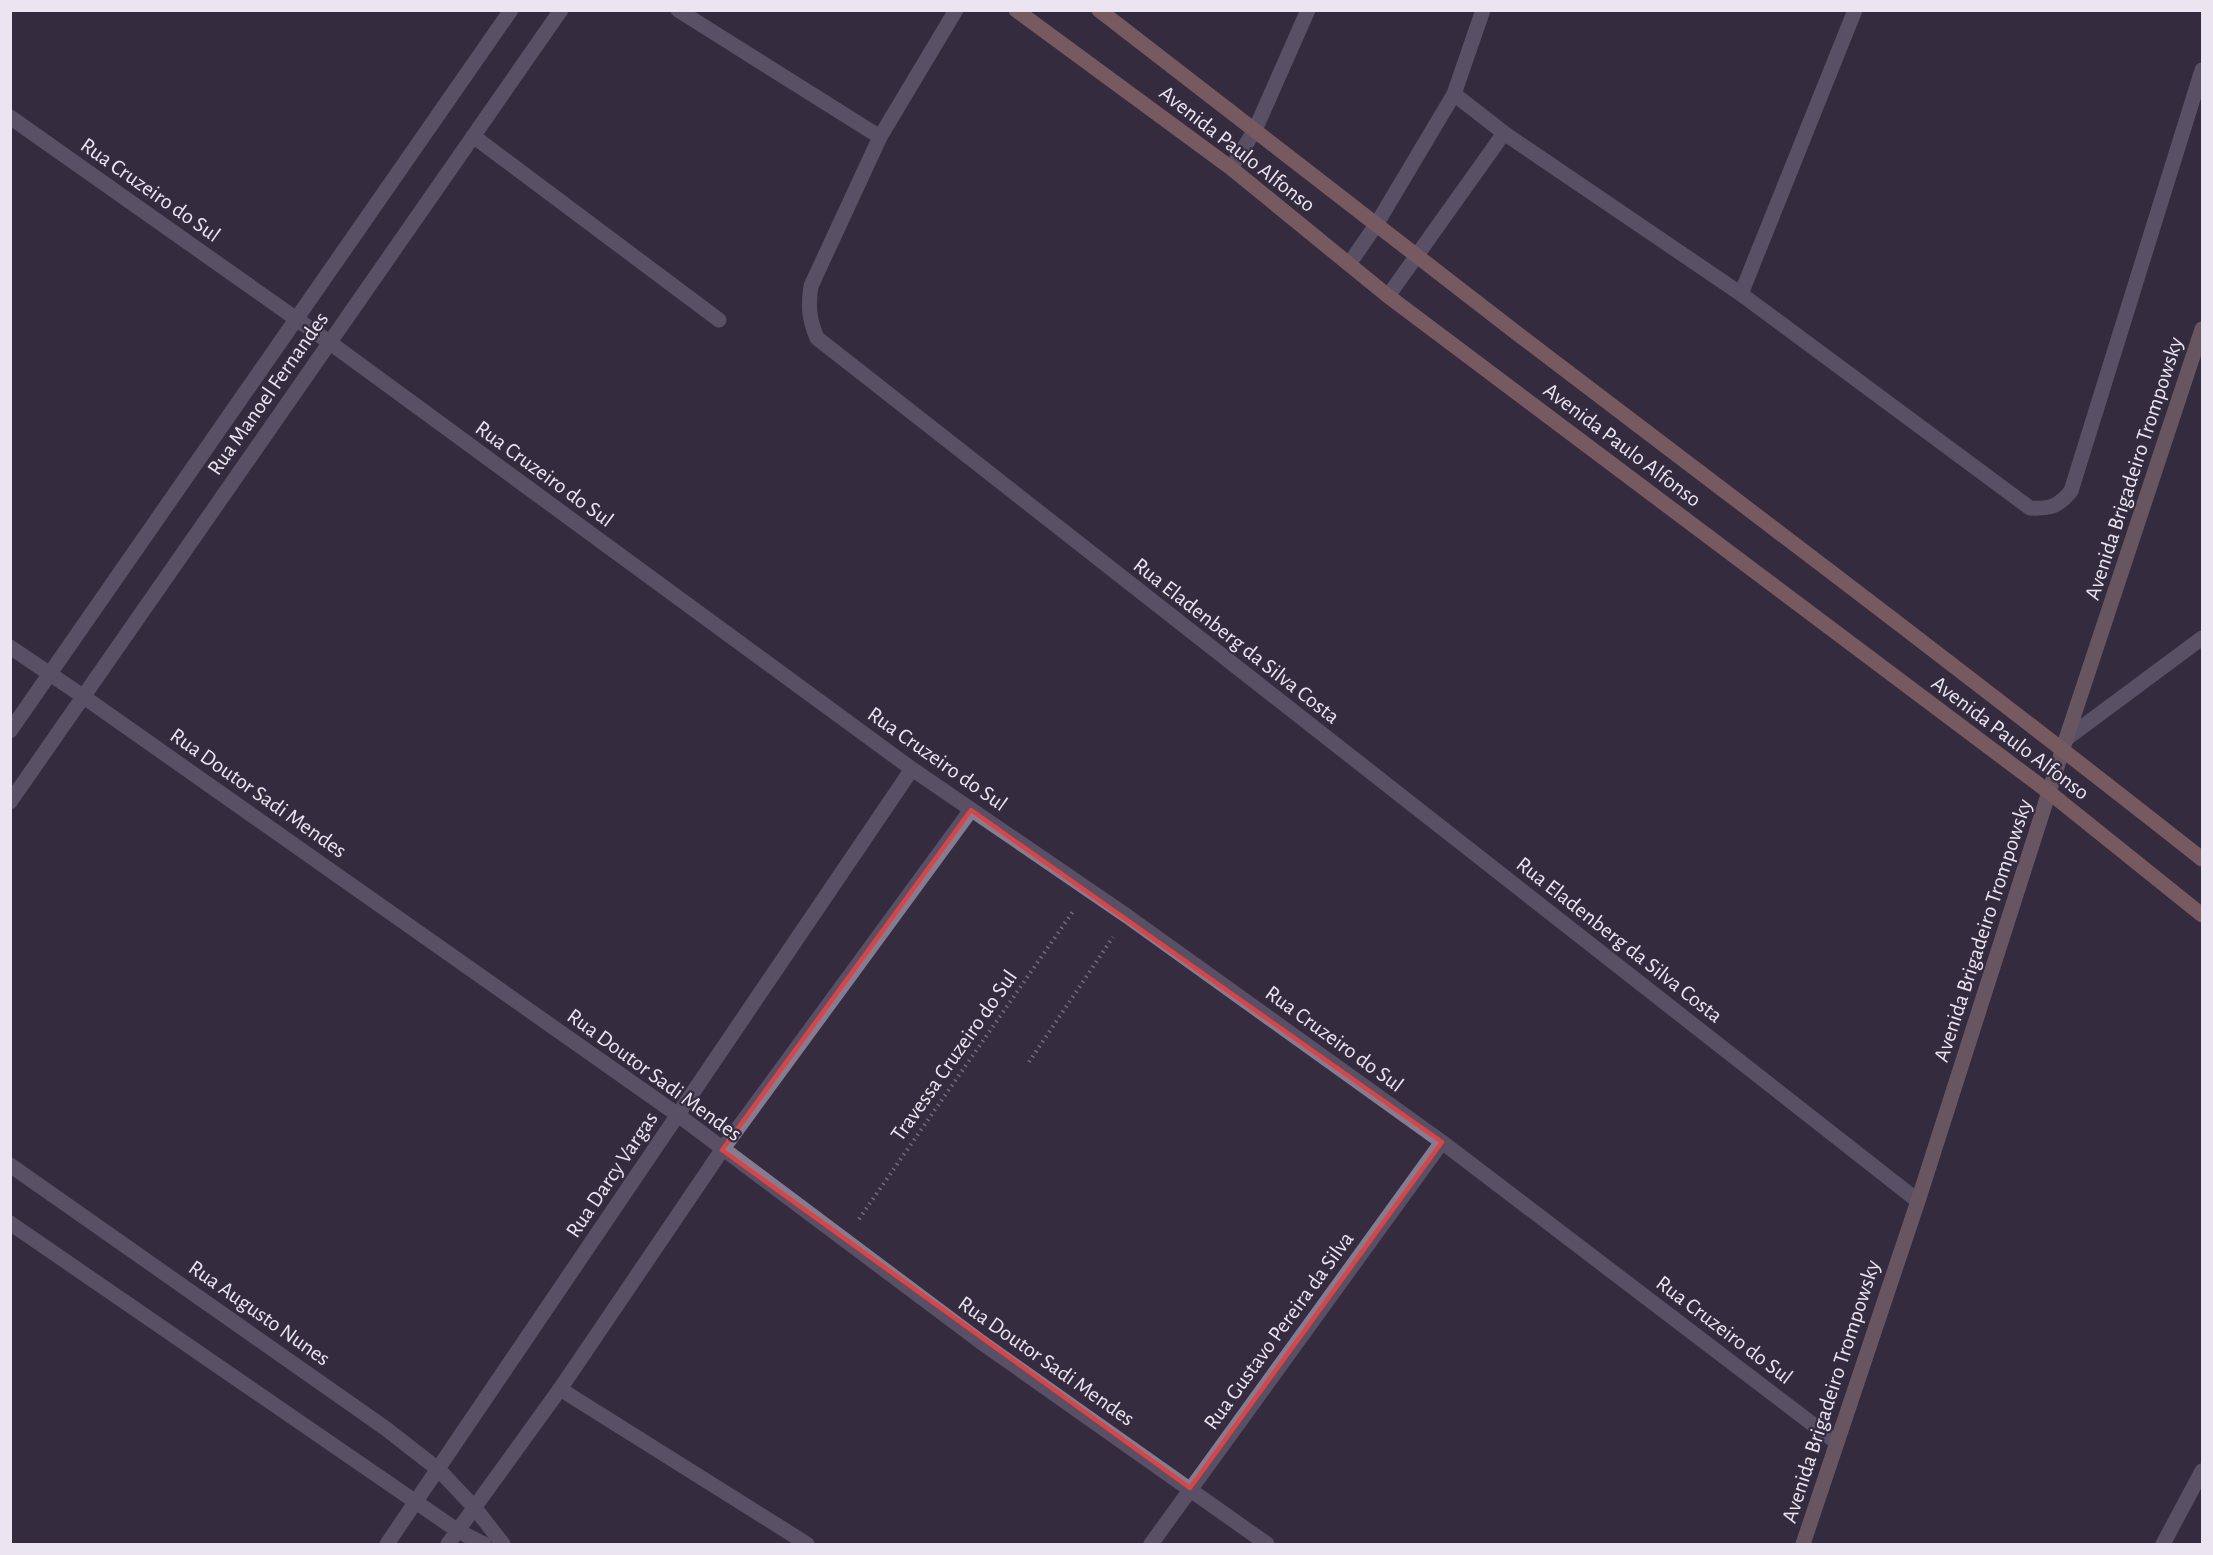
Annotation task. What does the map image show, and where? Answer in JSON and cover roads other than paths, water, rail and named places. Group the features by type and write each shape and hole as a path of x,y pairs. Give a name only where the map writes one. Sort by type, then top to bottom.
{"main road":[{"name":"Avenida Paulo Alfonso","path":"1016,10 1231,168 1388,296 2049,793 2202,915"},
{"name":"Avenida Paulo Alfonso","path":"1099,10 1417,257 2065,745 2202,859"}],"street":[{"name":"Rua Manoel Fernandes","path":"10,730 511,10"},
{"name":"Rua Manoel Fernandes","path":"10,802 561,10"},
{"path":"678,10 880,137"},
{"name":"Rua Eladenberg da Silva Costa","path":"956,10 880,137 811,286 808,305 810,321 817,338 1918,1201"},
{"path":"1231,168 1255,130 1308,10"},
{"path":"1349,264 1376,225 1454,94 1483,10"},
{"path":"1742,294 1855,10"},
{"path":"1454,94 1504,133 1742,294 2030,508 2046,509 2062,502 2071,491 2202,70"},
{"name":"Rua Cruzeiro do Sul","path":"10,117 329,342 912,769 1126,916 1442,1143 1836,1442"},
{"path":"1388,296 1504,133"},
{"path":"473,136 719,320"},
{"name":"Avenida Brigadeiro Trompowsky","path":"1803,1545 1918,1201 2202,329"},
{"path":"2065,745 2202,638"},
{"name":"Rua Doutor Sadi Mendes","path":"10,647 678,1115 981,1342 1268,1545"},
{"name":"Rua Darcy Vargas","path":"387,1545 912,769"},
{"path":"448,1545 560,1389 722,1150 971,810"},
{"name":"Rua Gustavo Pereira da Silva","path":"1151,1545 1190,1488 1442,1143"},
{"name":"Rua Augusto Nunes","path":"10,1165 385,1428 439,1470 474,1507 503,1545"},
{"path":"10,1223 458,1531 484,1545"},
{"path":"560,1389 807,1545"},
{"path":"2163,1545 2202,1471"}]}
